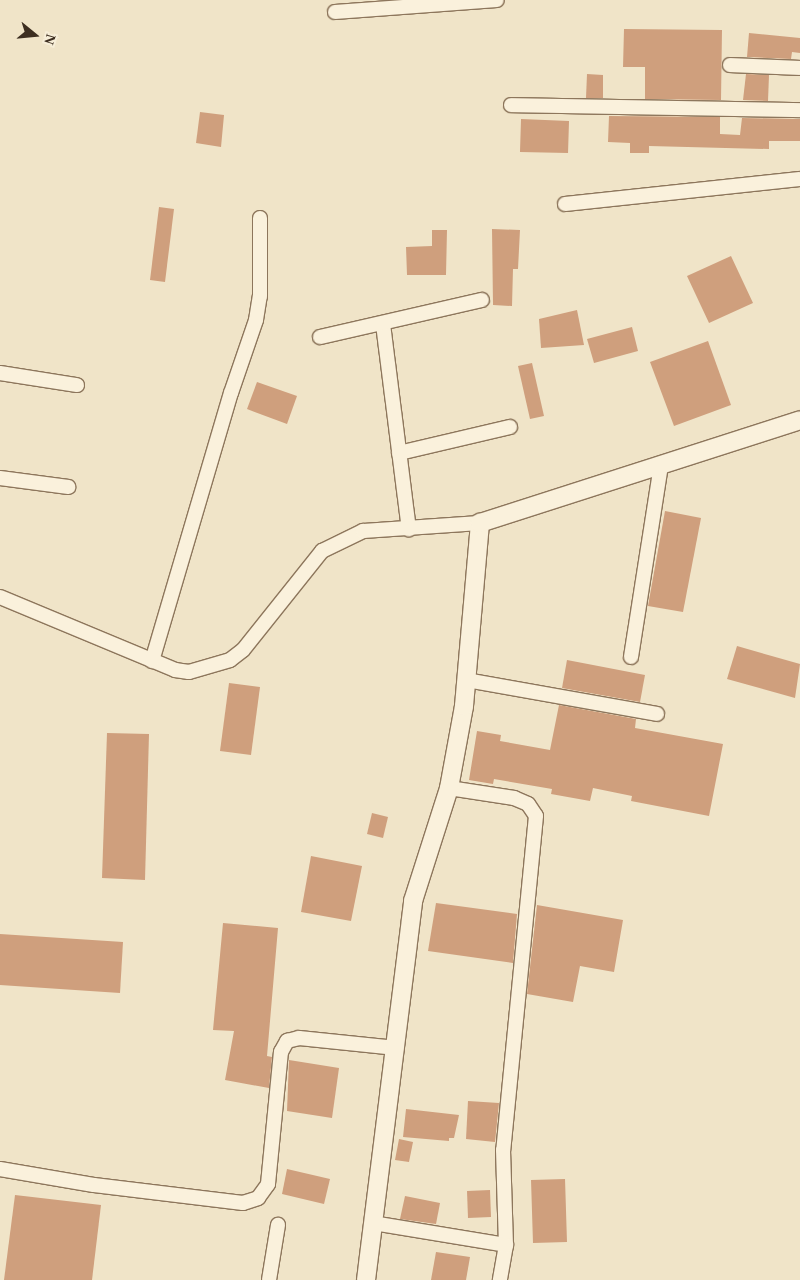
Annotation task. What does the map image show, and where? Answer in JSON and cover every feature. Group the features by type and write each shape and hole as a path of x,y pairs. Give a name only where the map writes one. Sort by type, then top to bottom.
{"street":[{"path":"335,12 497,0"},
{"path":"730,65 800,68"},
{"path":"511,105 800,110"},
{"path":"565,204 800,179"},
{"path":"152,661 231,393 256,320 260,296 260,218"},
{"path":"320,338 482,300"},
{"path":"382,324 409,529"},
{"path":"0,373 77,385"},
{"path":"0,597 152,661 189,672 230,660 243,650 322,550 363,531 480,523 800,420"},
{"path":"400,453 510,427"},
{"path":"631,657 660,465"},
{"path":"0,478 68,487"},
{"path":"366,1280 414,901 449,788 466,680 480,523"},
{"path":"466,680 657,714"},
{"path":"449,788 514,798 528,804 536,816 503,1150 506,1245 500,1280"},
{"path":"0,1169 94,1185 243,1203 258,1198 268,1184 281,1052 287,1041 299,1038 396,1048"},
{"path":"373,1223 506,1245"},
{"path":"269,1280 278,1225"}],"building":[{"path":"624,29 722,30 721,100 645,99 645,67 623,67"},
{"path":"749,33 800,38 800,53 792,52 791,59 747,57"},
{"path":"587,74 603,75 603,98 586,98"},
{"path":"746,74 769,75 768,101 743,100"},
{"path":"200,112 224,115 221,147 196,143"},
{"path":"609,116 720,117 720,134 740,135 742,118 800,119 800,141 769,141 769,149 649,146 649,153 630,153 630,143 608,142"},
{"path":"521,119 569,121 568,153 520,152"},
{"path":"159,207 174,209 165,282 150,280"},
{"path":"492,229 520,230 518,269 513,269 512,306 493,305"},
{"path":"432,230 447,230 446,275 407,275 406,247 432,246"},
{"path":"731,256 753,303 709,323 687,276"},
{"path":"577,310 584,345 541,348 539,319"},
{"path":"632,327 638,351 594,363 587,339"},
{"path":"708,341 731,405 674,426 650,362"},
{"path":"532,363 544,416 530,419 518,366"},
{"path":"257,382 297,396 287,424 247,409"},
{"path":"665,511 701,518 683,612 648,606"},
{"path":"737,646 800,664 795,698 727,679"},
{"path":"567,660 645,675 640,702 562,688"},
{"path":"229,683 260,687 251,755 220,751"},
{"path":"559,705 636,719 635,728 723,744 709,816 631,801 632,796 593,788 590,801 551,794 552,789 494,779 493,784 469,780 477,731 501,735 500,741 550,750"},
{"path":"107,733 149,734 145,880 102,878"},
{"path":"372,813 388,817 383,838 367,834"},
{"path":"311,856 362,866 351,921 301,912"},
{"path":"436,903 517,914 513,963 428,951"},
{"path":"537,905 623,920 614,972 580,966 573,1002 527,994"},
{"path":"223,923 278,928 267,1056 272,1057 269,1088 225,1080 234,1031 213,1030"},
{"path":"0,934 123,942 120,993 0,985"},
{"path":"289,1060 339,1068 332,1118 287,1111"},
{"path":"468,1101 499,1103 495,1142 466,1139"},
{"path":"406,1109 459,1115 454,1138 449,1138 449,1141 403,1137"},
{"path":"399,1139 413,1142 409,1162 395,1160"},
{"path":"287,1169 330,1179 324,1204 282,1194"},
{"path":"565,1179 567,1242 533,1243 531,1180"},
{"path":"490,1190 491,1217 468,1218 467,1191"},
{"path":"15,1195 101,1205 92,1280 4,1280"},
{"path":"405,1196 440,1203 436,1224 400,1219"},
{"path":"436,1252 470,1257 466,1280 431,1280"}]}
